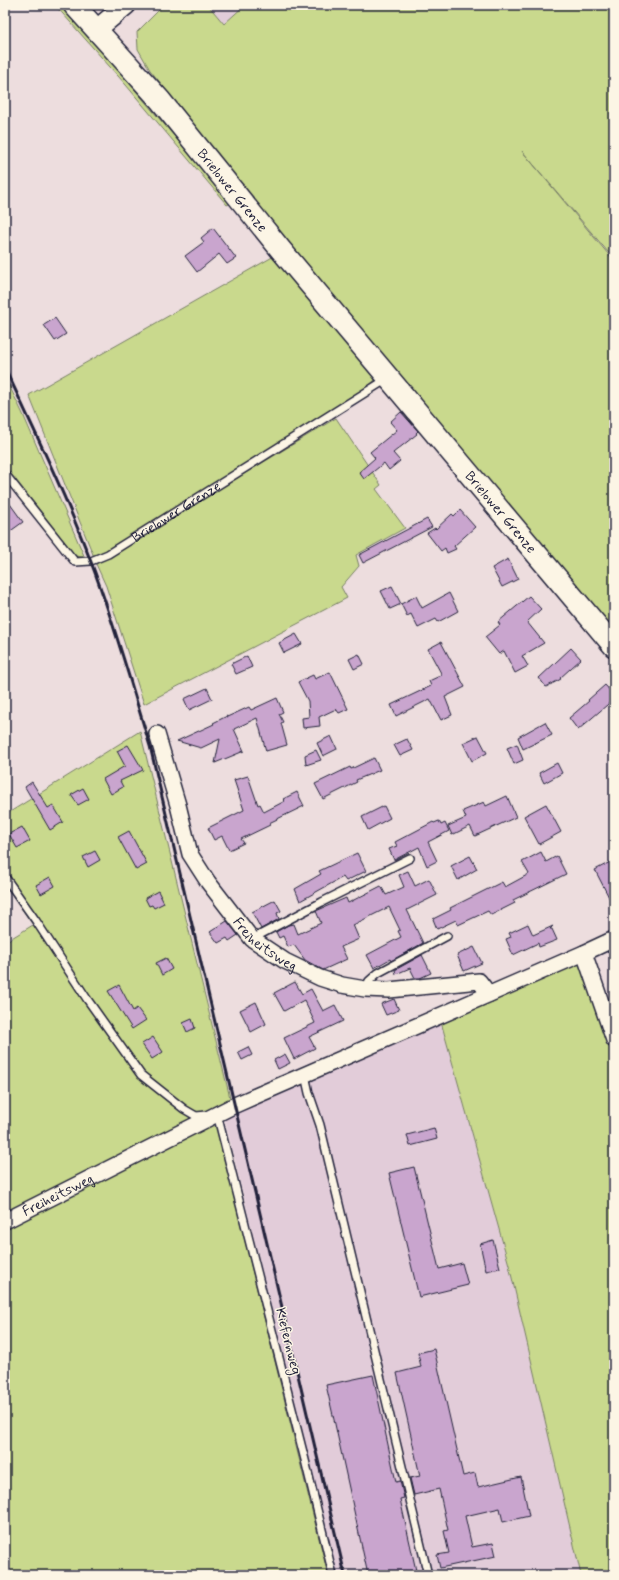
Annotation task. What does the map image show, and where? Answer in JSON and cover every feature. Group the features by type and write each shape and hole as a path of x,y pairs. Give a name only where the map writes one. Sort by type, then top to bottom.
{"main road":[{"name":"Brielower Grenze","path":"74,5 160,100 249,211 614,646"}],"street":[{"path":"96,30 126,5"},
{"name":"Freiheitsweg","path":"157,734 178,805 190,854 208,882 252,939 285,961 320,978 342,985 365,989 389,990 479,981 489,994"},
{"name":"Freiheitsweg","path":"5,1220 218,1114 489,994 584,954 614,939"},
{"path":"584,954 614,1040"}],"lane":[{"name":"Brielower Grenze","path":"5,474 75,562 91,562 108,554 389,378"},
{"path":"252,939 410,858"},
{"name":"Freiheitsweg","path":"5,878 36,921 87,999 140,1075 184,1109 196,1116 218,1114"},
{"path":"365,989 368,981 378,973 447,936"},
{"path":"305,1075 309,1093 320,1125 428,1575"},
{"name":"Kiefernweg","path":"218,1114 333,1575"}],"shaded area":[{"path":"208,5 245,5 224,24"},
{"path":"441,1022 509,1265 581,1575 337,1575 225,1120 229,1114"}],"green space":[{"path":"55,5 63,5 231,203 227,205 126,85"},
{"path":"164,5 208,5 224,24 245,5 614,5 614,259 522,151 614,261 614,635 373,348 150,70 138,49 137,32"},
{"path":"276,255 372,371 375,380 365,389 107,551 94,557 29,395"},
{"path":"5,377 22,412 85,558 76,556 5,466"},
{"path":"336,418 381,485 376,489 405,528 356,555 359,566 341,587 347,598 144,704 106,586 96,564"},
{"path":"140,731 231,1102 5,1214 5,942 33,925 5,885 5,815"},
{"path":"582,960 614,1052 614,1575 581,1575 509,1265 441,1022"},
{"path":"211,1124 217,1128 328,1575 5,1575 5,1227"}],"building":[{"path":"213,228 236,258 227,264 219,254 197,272 185,256 204,242 201,238"},
{"path":"55,318 66,334 55,341 44,325"},
{"path":"401,412 418,431 416,433 417,434 393,453 400,461 389,470 384,463 364,479 359,472 375,458 370,452 397,430 390,422"},
{"path":"5,497 23,522 5,535"},
{"path":"460,510 475,527 454,546 456,549 447,553 445,548 441,551 427,533 435,528 436,529 452,514 454,516"},
{"path":"427,519 432,527 363,563 359,555"},
{"path":"508,559 518,579 502,587 492,568"},
{"path":"392,586 401,604 390,609 381,591"},
{"path":"449,593 458,611 438,622 436,619 418,628 411,614 407,616 401,604 416,596 422,608"},
{"path":"529,596 541,609 527,622 544,643 522,656 528,666 515,673 504,651 499,654 485,637 500,625 498,622"},
{"path":"296,634 302,644 284,653 279,643"},
{"path":"441,642 465,687 445,697 452,715 441,720 430,699 396,716 391,705 431,686 429,681 442,675 428,649"},
{"path":"571,648 581,659 560,678 561,679 546,687 539,678"},
{"path":"359,654 364,664 354,669 349,659"},
{"path":"247,656 252,667 236,674 231,664"},
{"path":"330,672 348,709 339,713 336,709 319,717 320,726 303,728 302,718 309,717 308,701 298,682 313,675 315,679"},
{"path":"605,685 614,695 614,699 578,730 569,718"},
{"path":"207,688 212,699 189,710 184,699"},
{"path":"277,698 283,712 279,714 283,722 281,723 287,745 266,751 257,718 234,729 244,751 215,763 220,739 201,748 177,741 214,724 213,723 227,716 249,707 251,710"},
{"path":"545,722 552,735 523,749 518,737"},
{"path":"331,736 337,749 323,756 317,743"},
{"path":"478,736 487,753 472,761 463,743"},
{"path":"407,739 413,750 400,756 394,745"},
{"path":"517,744 523,760 514,764 507,748"},
{"path":"128,745 143,770 120,781 123,787 111,794 103,779 125,766 117,751"},
{"path":"316,750 321,760 306,765 305,755"},
{"path":"374,758 380,770 356,780 357,782 323,799 315,784 350,767 351,769"},
{"path":"557,763 562,773 544,783 539,773"},
{"path":"248,776 258,805 260,804 264,812 285,801 283,799 297,792 304,806 241,839 244,843 229,850 222,836 214,840 208,828 244,810 234,780"},
{"path":"32,782 48,808 53,805 63,822 50,830 25,787"},
{"path":"83,788 89,799 78,805 71,795"},
{"path":"507,796 516,817 475,836 470,826 452,835 448,826 466,818 463,811 484,802 486,806"},
{"path":"546,804 561,832 539,844 524,816"},
{"path":"384,806 390,818 368,830 362,817"},
{"path":"439,821 441,825 445,823 449,831 428,842 437,861 427,866 419,847 394,860 389,849 397,846 395,842 433,822"},
{"path":"22,827 30,841 17,848 9,834"},
{"path":"129,831 147,864 136,870 118,837"},
{"path":"95,851 100,860 88,867 83,857"},
{"path":"541,852 546,862 557,856 566,874 513,900 515,903 491,915 488,911 458,925 456,920 437,929 433,919 451,910 450,908 502,882 505,887 529,874 522,862"},
{"path":"357,853 366,871 346,881 343,877 300,901 295,889 321,874 319,871"},
{"path":"470,856 477,869 458,880 451,866"},
{"path":"614,860 614,907 595,870"},
{"path":"408,871 415,886 429,879 437,895 407,910 423,943 391,961 390,959 374,968 367,955 401,937 398,931 400,930 389,907 353,925 359,939 341,947 347,959 323,970 305,960 294,945 288,947 283,936 279,938 276,932 288,925 294,924 298,934 321,923 316,911 346,898 348,903 381,886 386,895 404,887 399,875"},
{"path":"50,877 55,886 41,894 36,885"},
{"path":"158,891 164,903 154,908 152,905 149,906 145,898"},
{"path":"275,900 281,911 277,913 279,919 261,929 252,912"},
{"path":"227,921 238,935 229,941 227,938 218,943 210,932"},
{"path":"528,924 533,935 553,926 550,929 552,929 557,940 539,947 538,943 513,955 506,939 511,937 509,933"},
{"path":"474,947 482,963 464,971 457,955"},
{"path":"422,955 431,973 420,978 415,978 410,968 396,974 395,970"},
{"path":"166,958 172,969 162,975 156,963"},
{"path":"295,982 302,994 311,989 323,1011 335,1005 343,1021 309,1037 315,1048 294,1059 284,1038 315,1023 304,1000 284,1011 274,993"},
{"path":"119,985 133,1011 137,1008 146,1020 132,1029 108,991"},
{"path":"394,999 399,1010 386,1015 381,1004"},
{"path":"256,1002 266,1024 251,1032 240,1010"},
{"path":"192,1019 195,1028 187,1032 183,1023"},
{"path":"153,1037 163,1052 152,1059 142,1044"},
{"path":"248,1047 252,1055 242,1060 238,1052"},
{"path":"285,1054 290,1063 278,1069 274,1060"},
{"path":"434,1128 437,1139 410,1146 407,1135"},
{"path":"414,1167 439,1269 462,1263 468,1285 419,1297 389,1173"},
{"path":"493,1240 500,1268 486,1271 480,1244"},
{"path":"434,1349 463,1476 475,1473 478,1487 521,1477 529,1516 503,1522 500,1508 465,1516 472,1547 493,1543 496,1556 440,1568 437,1555 449,1553 444,1531 448,1530 439,1489 414,1495 410,1478 420,1476 397,1373 421,1367 418,1353"},
{"path":"373,1375 396,1482 400,1481 404,1498 400,1499 417,1575 368,1575 326,1385"}],"railway":[{"path":"5,368 61,488 91,562 115,630 150,746 345,1575"}]}
